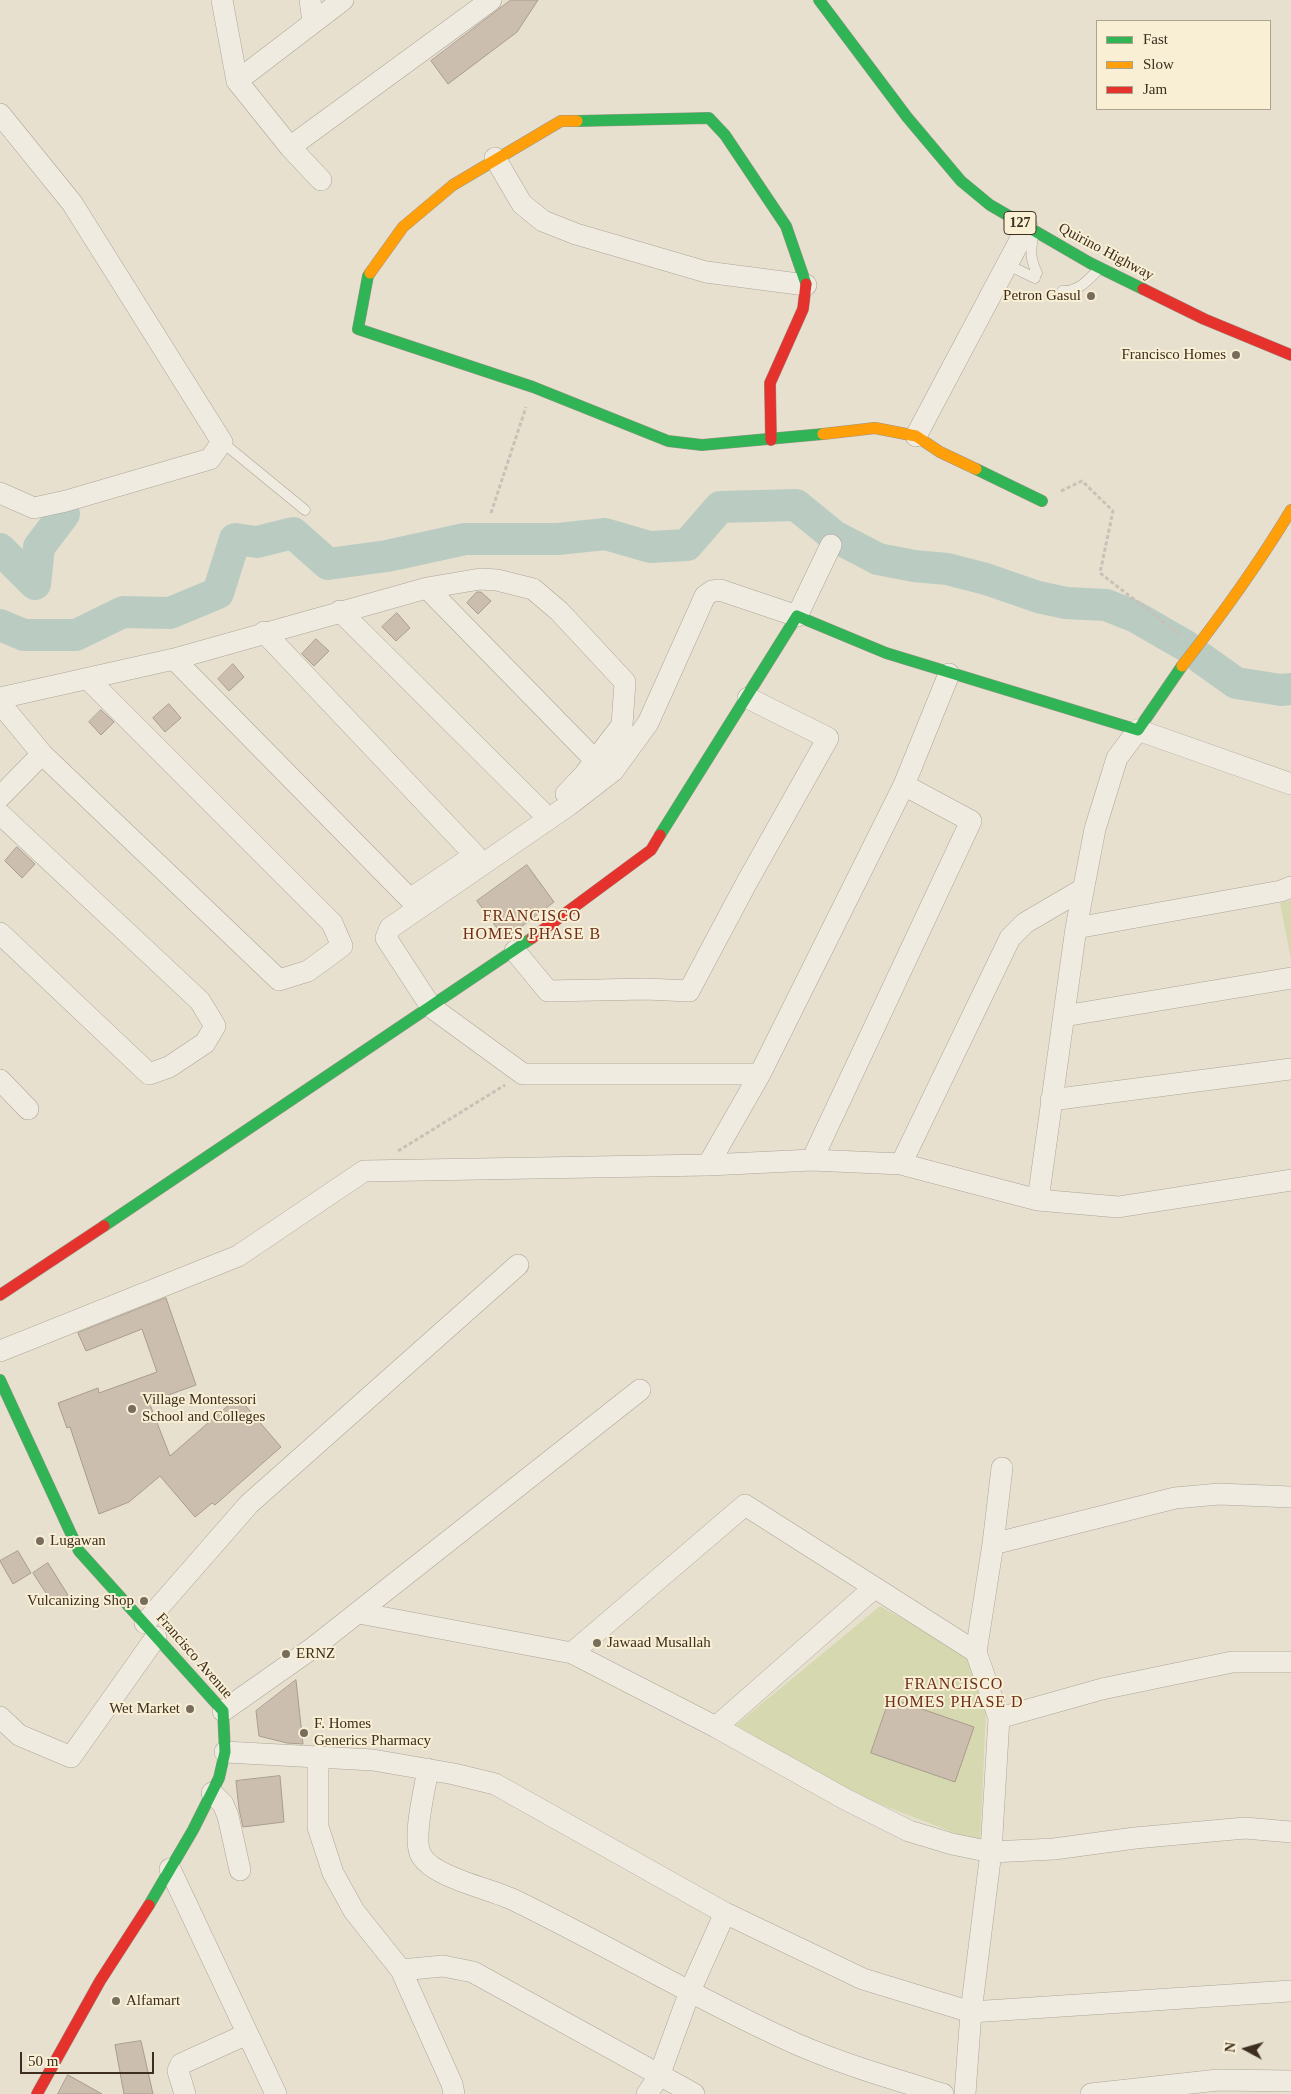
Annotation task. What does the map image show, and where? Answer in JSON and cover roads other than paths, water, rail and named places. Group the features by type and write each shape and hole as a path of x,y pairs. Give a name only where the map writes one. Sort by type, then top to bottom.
{"street":[{"path":"222,0 237,81 290,147 321,180"},
{"path":"310,0 313,22"},
{"path":"237,81 343,0"},
{"path":"290,147 491,0"},
{"name":"Quirino Highway","path":"819,0 907,116 961,181 990,204 1100,268 1204,319 1291,355"},
{"path":"0,114 72,203 222,442 210,459 58,503 34,508 0,493"},
{"path":"771,440 770,383 803,309 806,285 786,226 725,134 709,118 561,121 495,158 453,185 403,227 368,276 358,329 532,388 668,441 702,445 771,440 875,428 916,436 940,452 1042,501"},
{"path":"495,158 522,204 543,221 576,234 706,272 806,285"},
{"path":"916,436 1008,265 1031,229"},
{"path":"1038,1200 1076,928 1094,829 1117,758 1170,682 1225,611 1266,552 1291,510"},
{"path":"0,1295 431,1007 514,950 651,850 748,698 797,616 831,546"},
{"path":"0,698 174,659 264,632 427,588 480,579 497,580 533,589 559,611 625,682 622,725 564,796 410,899 174,659"},
{"path":"427,588 595,760"},
{"path":"760,1074 523,1074 431,1007 386,938 390,928 569,805 613,771 648,723 705,596 712,591 720,590 797,616 886,653 949,674 1138,730 1291,784"},
{"path":"340,611 541,811"},
{"path":"264,632 475,855"},
{"path":"708,1164 760,1074 904,785 949,674"},
{"path":"0,703 42,754 279,980 308,971 342,946 332,923 88,679"},
{"path":"514,950 548,991 646,989 689,991 747,882 828,738 748,698"},
{"path":"0,797 42,754"},
{"path":"812,1160 971,821 904,785"},
{"path":"0,814 200,1001 215,1026 205,1043 169,1067 149,1074 0,933"},
{"path":"1076,928 1281,891 1291,887"},
{"path":"901,1164 1010,938 1025,923 1083,889"},
{"path":"1064,1016 1291,978"},
{"path":"1051,1100 1291,1069"},
{"path":"0,1080 28,1109"},
{"path":"0,1351 238,1256 364,1171 812,1160 901,1164 1038,1200 1118,1207 1291,1180"},
{"path":"0,1717 19,1735 71,1757 150,1630 249,1504 518,1265"},
{"name":"Francisco Avenue","path":"0,1380 79,1551 223,1711 225,1752 219,1778 212,1793 170,1869 130,1936 100,1981 38,2094"},
{"path":"223,1711 359,1613 640,1390"},
{"path":"965,2094 971,2012 991,1852 999,1718 976,1652 993,1544 1002,1468"},
{"path":"993,1544 1175,1498 1219,1494 1291,1497"},
{"path":"572,1653 745,1505 976,1652"},
{"path":"716,1727 874,1588"},
{"path":"359,1613 572,1653 716,1727 845,1799 909,1831 952,1844 991,1852 1054,1849 1135,1838 1245,1828 1291,1832"},
{"path":"999,1718 1102,1689 1232,1662 1291,1662"},
{"path":"225,1752 373,1760 428,1769 495,1784 725,1913 863,1979 971,2012 1291,1991"},
{"path":"318,1756 318,1827 334,1873 354,1911 401,1970 452,2084 454,2094"},
{"path":"428,1769 420,1814 418,1846 421,1855 428,1864 460,1881 513,1899 779,2036 866,2071 943,2094"},
{"path":"212,1793 223,1804 228,1816 240,1870"},
{"path":"170,1869 276,2094"},
{"path":"647,2094 659,2076 690,1991 725,1913"},
{"path":"401,1970 443,1966 474,1972 694,2094"},
{"path":"186,2094 178,2071 180,2064 247,2034"},
{"path":"1091,2094 1218,2080 1291,2080"}],"lane":[{"path":"1008,265 1036,276 1030,246 1031,229"},
{"path":"1062,291 1069,291 1080,287 1100,268"},
{"path":"222,442 305,510"}],"waterway":[{"path":"0,625 24,635 76,635 123,612 170,613 218,593 235,539 257,542 293,533 328,564 387,556 465,539 558,539 605,534 650,547 687,545 720,507 796,505 834,536 878,559 914,566 947,569 986,579 1038,597 1066,603 1106,605 1134,616 1186,646"},
{"path":"0,549 35,584 39,547 64,514"},
{"path":"1201,658 1236,683 1281,690 1291,689"}],"place":[{"name":"Petron Gasul","path":"1091,296"},
{"name":"Francisco Homes","path":"1236,355"},
{"name":"Village Montessori School and Colleges","path":"132,1409"},
{"name":"Lugawan","path":"40,1541"},
{"name":"Vulcanizing Shop","path":"144,1601"},
{"name":"Jawaad Musallah","path":"597,1643"},
{"name":"ERNZ","path":"286,1654"},
{"name":"Wet Market","path":"190,1709"},
{"name":"F. Homes Generics Pharmacy","path":"304,1733"},
{"name":"Alfamart","path":"116,2001"}],"district":[{"name":"FRANCISCO HOMES PHASE B","path":"532,926"},
{"name":"FRANCISCO HOMES PHASE D","path":"954,1694"}]}
